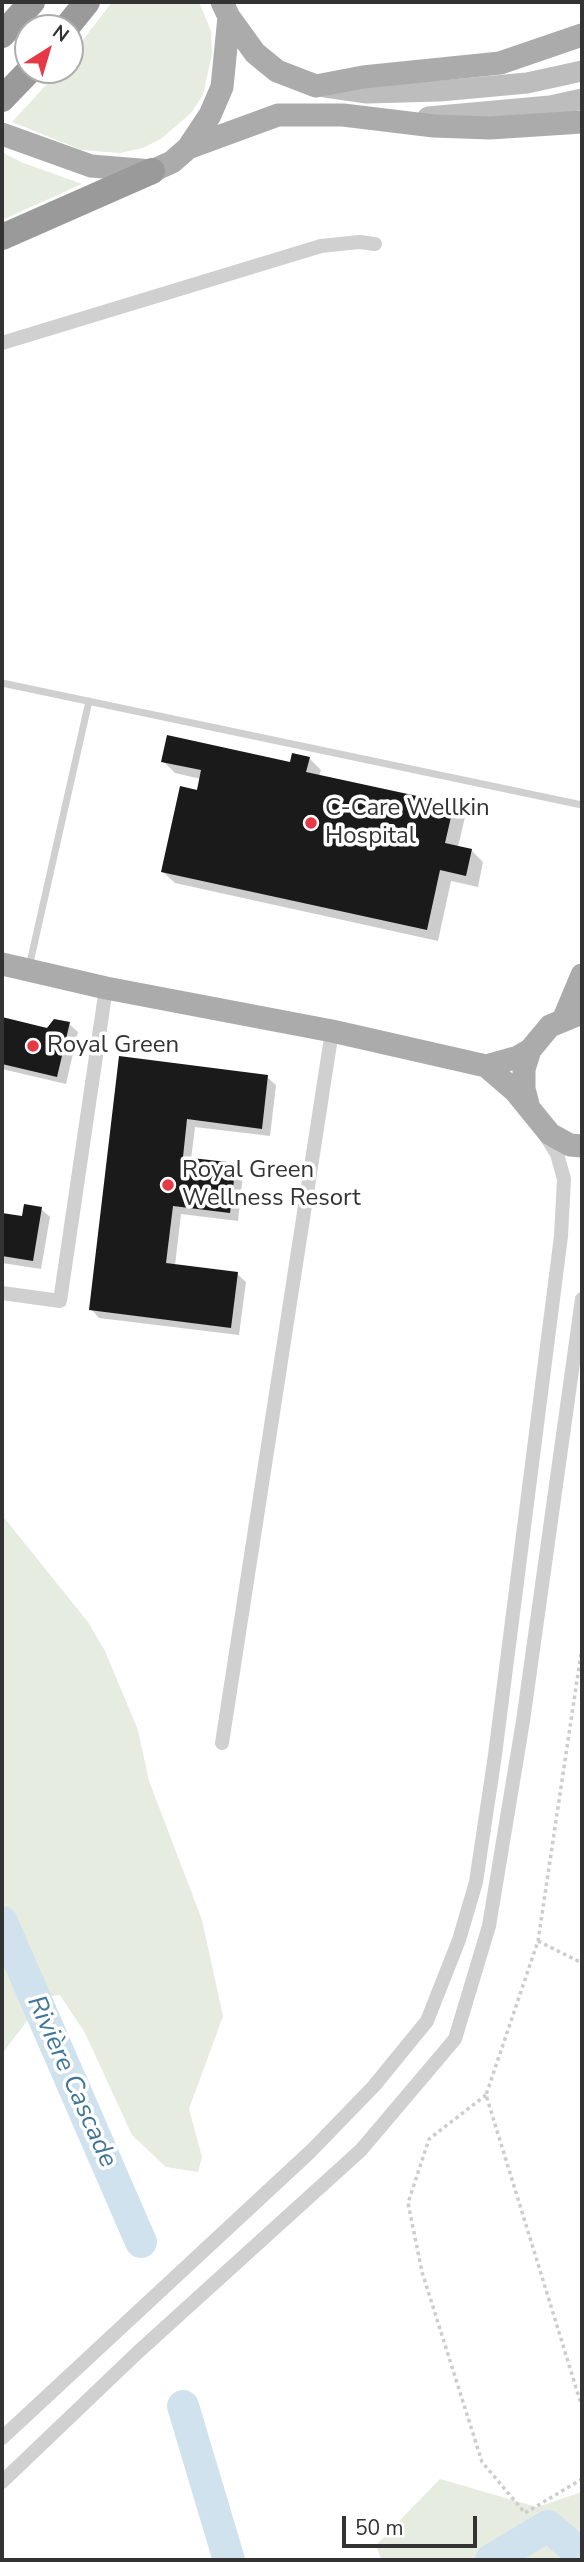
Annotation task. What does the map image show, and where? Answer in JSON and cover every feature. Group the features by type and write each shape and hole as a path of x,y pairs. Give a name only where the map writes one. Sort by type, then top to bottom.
{"highway":[{"path":"2,35 32,2"},
{"path":"2,99 16,84"},
{"path":"2,237 152,171"}],"main road":[{"path":"226,10 255,53 277,71 316,86 367,93 440,91 527,83 582,71"},
{"path":"2,134 91,166 152,171 172,162 188,148 210,115 222,87 226,10"},
{"path":"316,86 363,77 500,63 582,35"},
{"path":"188,148 278,115 434,117 550,106 582,99"},
{"path":"366,117 491,128 582,122"},
{"path":"2,964 106,988 332,1031 486,1066 518,1057 530,1050 550,1026 573,1015 582,975"},
{"path":"530,1050 524,1069 524,1089 532,1113"},
{"path":"486,1066 551,1134 570,1144 582,1146"}],"street":[{"path":"2,343 321,246 359,242 375,244"},
{"path":"2,1293 60,1301 106,988"},
{"path":"222,1743 332,1031"},
{"path":"2,2438 311,2151 374,2086 428,2021 459,1940 476,1882 561,1236 564,1179 557,1154 532,1113"},
{"path":"2,2482 137,2353 361,2150 455,2039 489,1926 523,1721 582,1300"}],"lane":[{"path":"2,683 582,805"},
{"path":"28,969 89,701"}],"path":[{"path":"582,1647 538,1941 486,2095 429,2139 408,2203 422,2272 482,2462 525,2513 582,2479"},
{"path":"538,1941 582,1963"},
{"path":"486,2095 582,2407"}],"shaded area":[{"path":"112,2 199,2 211,31 212,54 203,95 191,113 162,138 143,148 120,153 82,150 12,122 47,84 84,84 84,39"},
{"path":"2,152 21,162 82,184 2,220"},
{"path":"2,1515 88,1622 105,1651 138,1730 149,1781 202,1920 223,2016 189,2109 202,2157 198,2172 166,2167 132,2135 85,2033 60,1995 45,1997 2,2054"},
{"path":"440,2479 537,2507 582,2492 582,2560 381,2559 376,2545"}],"building":[{"name":"C-Care Wellkin Hospital","path":"167,735 290,762 292,753 310,757 306,772 454,804 445,843 472,849 466,876 440,870 427,930 161,872 180,786 197,790 201,770 161,762"},
{"name":"Royal Green","path":"2,1017 47,1028 54,1019 70,1022 57,1077 2,1064"},
{"name":"Royal Green Wellness Resort","path":"119,1056 268,1075 262,1129 187,1119 183,1157 236,1163 230,1213 173,1206 166,1263 238,1272 231,1328 89,1310"},
{"path":"24,1204 42,1207 33,1261 2,1256 2,1213 22,1216"}],"waterway":[{"name":"Rivière Cascade","path":"2,1922 141,2242"},
{"name":"Rivière Cascade","path":"183,2406 229,2560"},
{"name":"Rivière Cascade","path":"491,2560 548,2526 582,2555"}],"place":[{"name":"C-Care Wellkin Hospital","path":"311,823"},
{"name":"Royal Green","path":"33,1046"},
{"name":"Royal Green Wellness Resort","path":"168,1185"}]}
